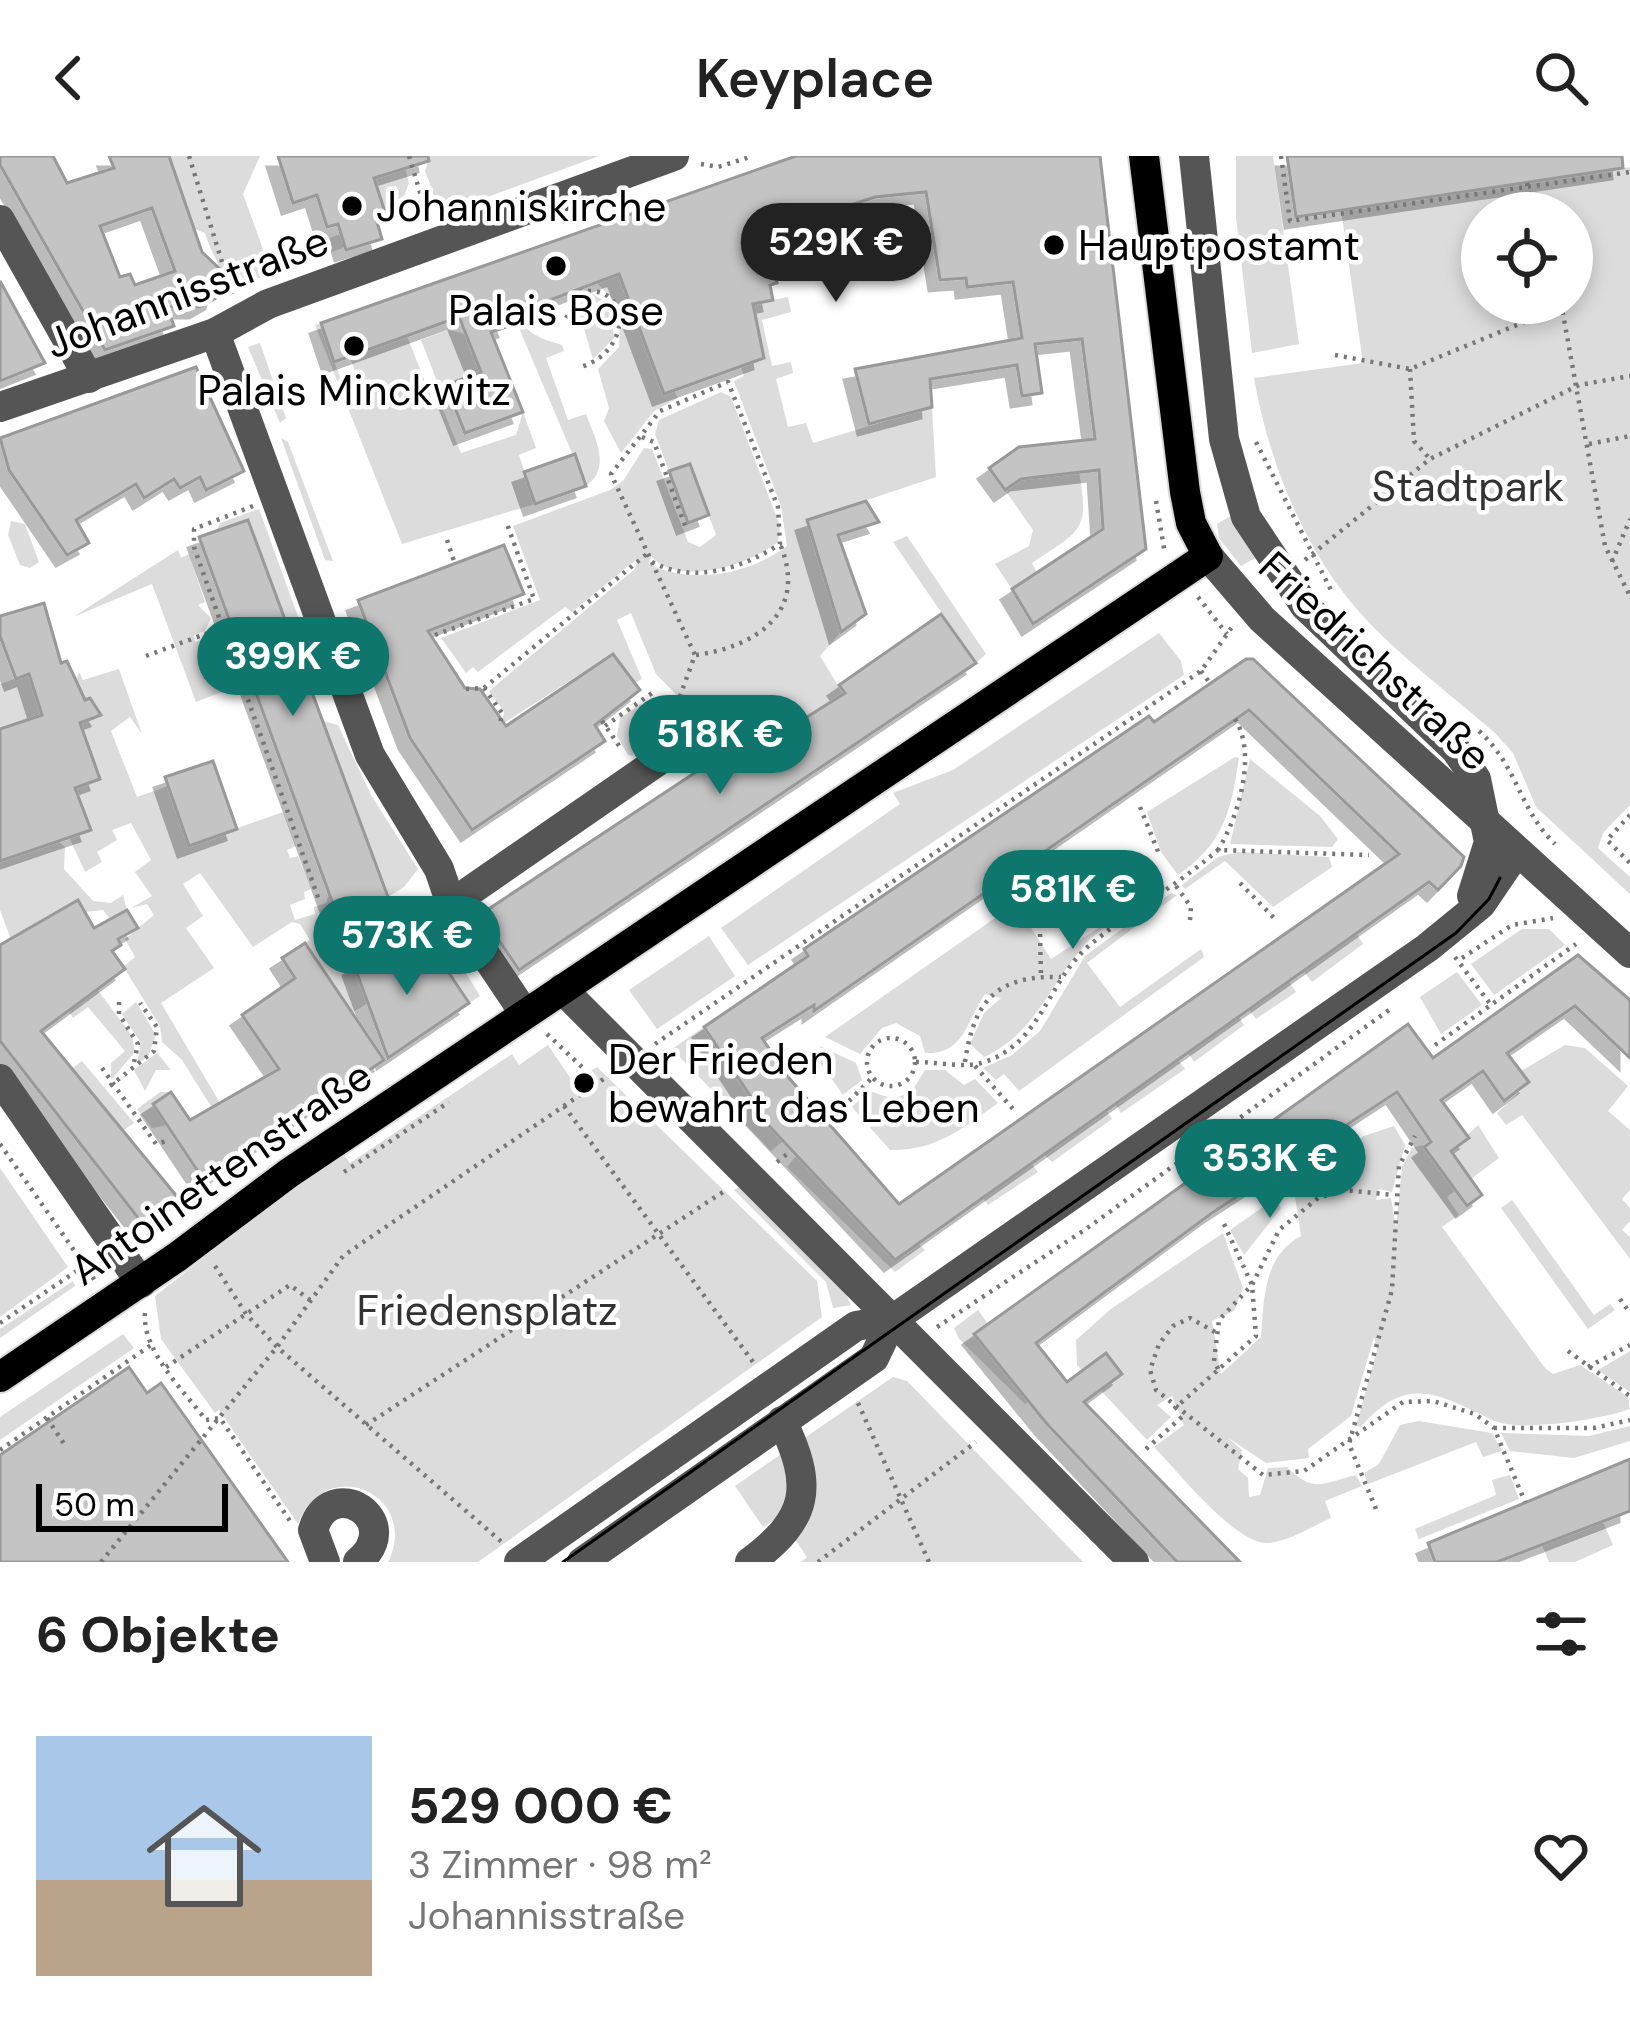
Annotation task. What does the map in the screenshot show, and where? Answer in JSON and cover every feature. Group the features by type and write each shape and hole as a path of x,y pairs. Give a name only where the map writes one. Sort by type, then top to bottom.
{"main road":[{"name":"Friedrichstraße","path":"1144,156 1184,492 1208,556"},
{"name":"Antoinettenstraße","path":"0,1377 146,1296 289,1173 1208,556"}],"street":[{"path":"1194,156 1224,439 1246,517 1305,606 1467,764 1512,836"},
{"path":"582,1562 1450,943 1500,878 1512,836 1499,792 1476,755 1324,611 1289,568 1254,502 1235,428 1219,313 1208,156"},
{"name":"Johannisstraße","path":"0,407 672,157"},
{"path":"0,220 88,378"},
{"path":"228,326 275,497 370,755 439,869 451,904 525,1013"},
{"name":"Friedrichstraße","path":"1208,556 1249,604 1512,836 1630,953"},
{"path":"451,904 661,759 670,724"},
{"path":"1450,943 1452,921 1512,836"},
{"path":"562,988 1134,1562"},
{"path":"0,1079 146,1296"},
{"path":"520,1561 856,1327 903,1331"},
{"path":"750,1562 782,1538 802,1499 799,1462 782,1421"},
{"path":"325,1562 313,1530 322,1512 340,1503 360,1508 373,1524 373,1544 358,1562"}],"path":[{"path":"189,156 228,326"},
{"path":"409,156 436,243"},
{"path":"672,157 718,167 753,156"},
{"path":"1281,156 1290,221 1630,172"},
{"path":"1527,185 1528,192"},
{"path":"566,318 572,307 569,295 585,289 606,293 615,304 618,339 610,352 581,367"},
{"path":"476,314 483,328"},
{"path":"1335,355 1410,369 1515,324"},
{"path":"1566,324 1612,562 1630,596"},
{"path":"1410,369 1414,441 1430,459"},
{"path":"1311,556 1430,459 1579,385 1630,376"},
{"path":"670,724 695,655 610,474 660,411 728,382 778,507 786,584 777,616 758,638 695,655"},
{"path":"1589,444 1630,436"},
{"path":"642,437 654,442 686,528"},
{"path":"1255,441 1335,597"},
{"path":"275,497 194,529 194,547 320,902"},
{"path":"1612,562 1630,519"},
{"path":"435,634 534,598 506,521"},
{"path":"447,540 455,564"},
{"path":"652,562 671,572 704,573 760,557 780,544"},
{"path":"466,689 484,688 648,553"},
{"path":"1181,574 1227,634"},
{"path":"101,1562 277,1346 343,1256 599,1083 747,976 1202,671 1249,604"},
{"path":"146,656 224,627"},
{"path":"1202,671 1209,682"},
{"path":"484,688 502,713 500,724"},
{"path":"639,775 603,723 656,691"},
{"path":"975,1066 1010,1051 1035,1028 1061,977 1089,945 1218,850 1236,808 1247,743 1235,718"},
{"path":"1469,722 1508,763 1528,817 1512,836"},
{"path":"1140,807 1159,854"},
{"path":"1630,815 1606,840 1630,863"},
{"path":"1218,850 1370,855"},
{"path":"1240,883 1277,921"},
{"path":"1175,886 1191,907 1190,920"},
{"path":"1435,1045 1491,1005 1579,942 1552,920 1528,921 1450,943 1491,1005"},
{"path":"1040,934 1040,976"},
{"path":"964,1062 970,1029 985,1002 1022,976 1061,977"},
{"path":"903,1331 1371,1029 1402,998"},
{"path":"119,1002 119,1014 139,1044 133,1067"},
{"path":"110,1086 149,1059 159,1035 140,1003"},
{"path":"531,1046 549,1033 599,1083"},
{"path":"884,1038 902,1040 916,1062 911,1078 899,1086 872,1078 868,1055 884,1038"},
{"path":"916,1062 975,1066 1014,1110"},
{"path":"102,1068 110,1086 157,1144 167,1141"},
{"path":"830,1120 872,1078"},
{"path":"335,1176 459,1095"},
{"path":"564,1106 769,1385"},
{"path":"1376,1510 1349,1444 1392,1290 1394,1195 1400,1166 1415,1136"},
{"path":"0,1144 92,1277"},
{"path":"366,1424 749,1176"},
{"path":"1218,1370 1216,1332 1252,1285 1280,1230 1318,1198 1344,1190 1394,1195"},
{"path":"1174,1408 1256,1336 1252,1285 1224,1224"},
{"path":"212,1261 245,1314 277,1346 520,1561"},
{"path":"0,1322 85,1266"},
{"path":"166,1367 290,1285 310,1300"},
{"path":"146,1296 142,1315 151,1345 206,1420 220,1418"},
{"path":"1620,1299 1630,1313"},
{"path":"1216,1332 1190,1318 1173,1326 1159,1344 1150,1370 1156,1390 1263,1475 1304,1472 1403,1402 1433,1401 1475,1414 1493,1428 1525,1502"},
{"path":"0,1450 151,1345"},
{"path":"1588,1367 1630,1345"},
{"path":"1568,1351 1630,1396"},
{"path":"846,1377 929,1562"},
{"path":"1146,1449 1183,1416"},
{"path":"47,1418 66,1448"},
{"path":"220,1418 293,1525 290,1537"},
{"path":"1493,1428 1594,1428 1630,1420"},
{"path":"818,1562 998,1426"},
{"path":"121,1522 127,1532"}],"green space":[{"path":"169,156 260,156 243,194 272,274 221,289 219,267 205,233 195,229"},
{"path":"402,156 409,183 398,213 377,220 374,212 384,208 374,178"},
{"path":"430,156 599,156 441,214 425,171"},
{"path":"1236,156 1273,156 1299,344 1252,353 1236,218"},
{"name":"Stadtpark","path":"1630,167 1630,805 1603,833 1598,848 1630,877 1630,894 1536,807 1513,753 1495,733 1361,614 1299,520 1267,435 1254,378 1363,363 1341,210 1461,192 1461,324 1593,324 1593,192 1462,192"},
{"path":"341,234 345,247 304,262 300,248"},
{"path":"619,274 664,394 674,391 678,398 654,411 621,453 604,421 609,408 598,369 619,347 621,308 596,282"},
{"path":"589,292 611,305 614,338 593,359 574,296"},
{"path":"788,297 791,312 762,320 772,366 791,362 793,373 776,379 788,427 806,423 813,443 932,407 936,477 807,520 841,632 820,656 843,694 750,753 743,741 723,754 698,717 656,674 631,613 617,620 642,679 635,683 612,654 502,724 504,712 489,691 635,569 638,558 572,612 565,607 478,672 473,667 466,673 441,638 540,600 513,526 610,490 623,481 644,448 652,449 688,542 700,547 716,535 690,465 669,471 655,434 659,420 721,392 731,397 780,526 778,542 733,565 697,572 664,566 651,557 649,564 683,574 720,574 755,564 787,546 781,506 734,381 744,376 741,367 764,358 753,304"},
{"path":"517,312 529,331 562,345 564,351 546,358 568,420 586,414 599,453 598,471 586,486 513,314"},
{"path":"321,323 343,386 358,381 350,357 407,336 435,407 441,405 461,453 516,435 523,412 536,448 519,455 535,504 402,544 315,325"},
{"path":"448,330 466,334 483,376 446,385 453,403 445,402 421,340"},
{"path":"260,343 286,418 280,423 248,347"},
{"path":"281,438 288,442 333,561 325,560"},
{"path":"1079,472 1083,507 1078,528 1032,563 1037,573 1012,589 995,564 1029,546 1033,530 1005,490 1020,479"},
{"path":"259,509 321,680 313,695 249,520 216,531 220,523"},
{"path":"1236,513 1257,557 1241,566 1219,538 1217,524"},
{"path":"11,521 25,524 39,562 30,568 20,565 8,535"},
{"path":"907,536 986,654 976,663 893,542"},
{"path":"178,550 181,558 189,554 205,602 198,605 211,618 205,631 194,635 195,642 209,638 221,643 213,646 216,654 225,652 237,686 196,702 152,584 73,617"},
{"path":"1159,633 1181,661 1184,675 748,965 721,928 900,804 893,793 953,770"},
{"path":"119,669 142,734 130,717 111,731 137,797 168,786 189,845 283,812 296,846 287,850 290,858 298,856 311,889 304,892 305,899 290,905 295,920 315,914 314,907 326,903 329,894 337,915 379,900 367,910 386,944 361,961 384,993 352,1013 305,943 310,940 300,924 292,922 253,947 200,873 183,884 203,916 186,928 214,968 161,1003 223,1108 215,1113 182,1060 162,1042 160,1026 126,971 112,976 135,957 125,939 154,915 147,904 131,908 152,896 135,872 151,860 131,823 112,830 117,840 97,852 102,862 85,872 69,837 90,830 80,802 0,828 0,813 99,779 80,723 101,715 90,698 0,729 0,684 29,674 35,691 76,679 79,672 83,680"},
{"path":"641,704 645,710 633,756 628,755 617,736 620,718"},
{"path":"323,721 338,725 371,795 418,869 404,887 388,897"},
{"path":"1239,758 1236,777 1223,824 1206,851 1178,875 1161,852 1147,812"},
{"path":"1250,759 1320,816 1338,839 1332,847 1230,844"},
{"path":"58,841 65,847 64,869 93,901 111,903 123,895 127,910 110,919 103,910 85,912 77,900 20,933 13,945 0,910 0,861"},
{"path":"1238,852 1329,857 1332,867 1273,907 1225,861 1185,889 1182,885 1218,857"},
{"path":"1083,858 1088,864 1019,909 1051,959 1164,885 1166,889 1090,939 1028,1023 1001,1048 984,1057 970,1044 984,1013 1001,998 985,994 956,1043 938,1052 925,1053 920,1036 896,1023 882,1028 860,1054 825,1037 998,916 1008,917 1005,910"},
{"path":"1171,893 1177,895 1087,963 1120,1007 1201,949 1204,957 1019,1091 1004,1074 996,1080 983,1068 1012,1055 1040,1031 1085,956"},
{"path":"435,923 480,996 469,1003 421,934"},
{"path":"1522,929 1549,929 1565,945 1494,995 1471,964"},
{"path":"1357,934 1363,944 1312,982 1304,972"},
{"path":"709,936 735,976 657,1029 629,990"},
{"path":"1457,972 1482,1005 1441,1034 1420,997"},
{"path":"1289,982 1296,992 1256,1019 1249,1010"},
{"path":"97,989 132,1036 135,1052 111,1080 111,1063 125,1051 88,1007 73,1018 68,1010"},
{"path":"136,1002 156,1035 148,1057 137,1063 141,1043 122,1014"},
{"path":"1239,1017 1244,1025 1194,1062 1188,1053"},
{"path":"704,1027 757,1106 754,1110 783,1141 771,1151 672,1049"},
{"name":"Friedensplatz","path":"548,1045 573,1082 597,1067 817,1281 822,1317 478,1562 388,1562 395,1538 392,1518 382,1502 366,1491 329,1490 312,1502 298,1524 219,1410 215,1413 161,1339 155,1296 341,1151 350,1163 512,1054 519,1065"},
{"path":"1565,1045 1585,1048 1628,1086 1608,1111 1630,1130 1630,1190 1622,1199 1630,1208 1630,1221 1622,1230 1630,1237 1630,1259 1522,1115 1506,1125 1497,1113 1529,1083 1521,1071"},
{"path":"820,1046 856,1063 862,1080 843,1095 821,1064"},
{"path":"157,1053 171,1070 156,1070 145,1091 134,1070"},
{"path":"1178,1060 1185,1069 1121,1113 1115,1104"},
{"path":"82,1061 134,1123 124,1130 73,1068"},
{"path":"925,1070 945,1070 964,1085 975,1079 998,1103 935,1142 890,1150 852,1107 869,1091 894,1099 912,1091"},
{"path":"160,1092 171,1092 154,1104 168,1125 152,1128 137,1109"},
{"path":"1106,1110 1112,1119 1052,1162 1044,1154"},
{"path":"1478,1125 1499,1158 1447,1197 1459,1215 1442,1227 1545,1368 1553,1374 1580,1365 1628,1397 1630,1409 1582,1420 1505,1424 1440,1397 1409,1394 1356,1426 1377,1350 1374,1337 1351,1416 1308,1449 1309,1458 1266,1463 1227,1437 1242,1450 1238,1469 1248,1478 1249,1497 1260,1495 1268,1468 1287,1467 1312,1484 1356,1475 1362,1486 1325,1501 1331,1518 1293,1536 1269,1543 1256,1541 1224,1520 1154,1447 1184,1425 1172,1396 1157,1405 1171,1417 1147,1440 1077,1365 1076,1340 1111,1309 1223,1233 1243,1288 1234,1311 1212,1321 1221,1374 1261,1337 1272,1267 1301,1236 1293,1183 1364,1136 1394,1126 1405,1145 1392,1192 1379,1189 1376,1200 1391,1198 1396,1228 1402,1167 1412,1148 1423,1145 1447,1179 1463,1168 1451,1151"},
{"path":"796,1156 895,1259 919,1244 925,1250 895,1272 787,1167"},
{"path":"1031,1163 1038,1172 988,1205 982,1197"},
{"path":"0,1168 68,1267 0,1317"},
{"path":"739,1187 843,1287 851,1305 833,1308 826,1282 734,1190"},
{"path":"1276,1198 1281,1208 1244,1255 1230,1230"},
{"path":"1512,1200 1594,1315 1610,1304 1615,1310 1588,1329 1501,1208"},
{"path":"73,1281 75,1286 0,1338 0,1329"},
{"path":"978,1310 988,1324 975,1335 1028,1402 1025,1404 959,1339 954,1328"},
{"path":"123,1334 134,1348 0,1440 0,1417"},
{"path":"1630,1351 1630,1392 1598,1370"},
{"path":"893,1377 907,1381 1083,1562 801,1562 807,1557 779,1517 763,1527 735,1486"},
{"path":"1419,1421 1492,1433 1502,1451 1483,1457 1476,1442 1368,1484 1364,1473 1379,1464 1400,1425"},
{"path":"1630,1426 1630,1441 1574,1458 1510,1451 1501,1433 1589,1436"},
{"path":"1510,1475 1519,1499 1419,1539 1415,1529 1496,1495 1492,1480"},
{"path":"1603,1522 1613,1545 1575,1562 1549,1562 1542,1545"}],"building":[{"path":"0,156 53,156 67,183 114,168 109,156 169,156 202,252 222,271 216,298 200,307 167,307 174,326 105,350 0,165","holes":["152,208 175,271 135,285 130,274 120,277 100,226"]},
{"name":"Johanniskirche","path":"278,156 428,156 429,161 374,178 384,209 374,212 382,239 346,250 338,224 327,227 317,195 293,203"},
{"path":"796,156 1100,156 1146,549 1033,624 1012,589 1103,529 1099,470 1021,479 1005,490 989,468 1019,447 1095,439 1082,339 1035,344 1042,393 1022,396 1017,365 930,379 932,407 869,424 855,369 1022,338 1013,282 967,287 966,278 940,280 926,192 875,197 766,233 777,283 770,285 773,300 753,304 764,358 664,394 619,274 505,317 509,326 491,332 523,412 465,433 446,385 481,372 459,317 334,362 321,323"},
{"path":"1287,156 1622,156 1623,168 1296,217"},
{"path":"0,281 45,363 0,381"},
{"path":"196,367 244,471 206,490 200,477 180,488 174,479 144,498 136,484 76,520 89,543 67,555 9,470 0,438"},
{"path":"575,454 586,486 535,504 524,472"},
{"path":"690,464 709,515 688,523 669,471"},
{"path":"866,501 879,522 838,535 866,614 841,632 807,520"},
{"path":"248,520 388,897 337,915 199,537"},
{"path":"504,545 524,594 428,631 465,688 480,689 506,726 613,654 640,690 595,725 605,741 472,830 410,738 358,600"},
{"path":"44,603 61,663 67,661 85,700 90,698 101,715 80,723 100,779 75,788 91,830 0,861 0,729 42,715 29,674 16,679 0,636 0,616"},
{"path":"941,614 976,663 519,970 481,914 743,741 750,753 845,693 839,685"},
{"path":"1246,659 1253,659 1464,857 1461,866 1438,890 1429,882 895,1260 754,1110 757,1106 704,1027 808,956 804,949 1149,716 1154,722","holes":["1249,710 1399,854 899,1204 789,1078 762,1038 814,1005 814,1011"]},
{"path":"213,761 237,829 189,846 165,777"},
{"path":"78,900 94,928 127,910 138,928 118,939 121,945 112,951 125,969 41,1031 179,1199 142,1223 0,1041 0,945"},
{"path":"305,943 384,1060 205,1182 153,1104 171,1092 190,1120 279,1069 242,1015 295,978 282,958"},
{"path":"386,944 408,979 439,958 469,1003 388,1058 354,965"},
{"path":"1578,955 1630,1000 1630,1058 1575,1006 1507,1053 1529,1082 1504,1101 1483,1071 1441,1100 1469,1138 1451,1151 1482,1195 1467,1206 1424,1147 1431,1142 1397,1092 1212,1213 1036,1343 1067,1382 1106,1353 1122,1374 1084,1402 1240,1562 1177,1562 1047,1424 974,1334 1408,1024 1433,1058"},
{"path":"129,1367 147,1393 161,1383 288,1562 0,1562 0,1455"},
{"path":"1630,1459 1630,1511 1497,1562 1435,1562 1428,1543"}],"tram line":[{"path":"563,1562 1456,933 1489,899 1500,878"}],"place":[{"name":"Johanniskirche","path":"352,206"},
{"name":"Hauptpostamt","path":"1054,245"},
{"name":"Palais Bose","path":"556,266"},
{"name":"Palais Minckwitz","path":"354,346"},
{"name":"Der Frieden bewahrt das Leben","path":"584,1083"}]}
